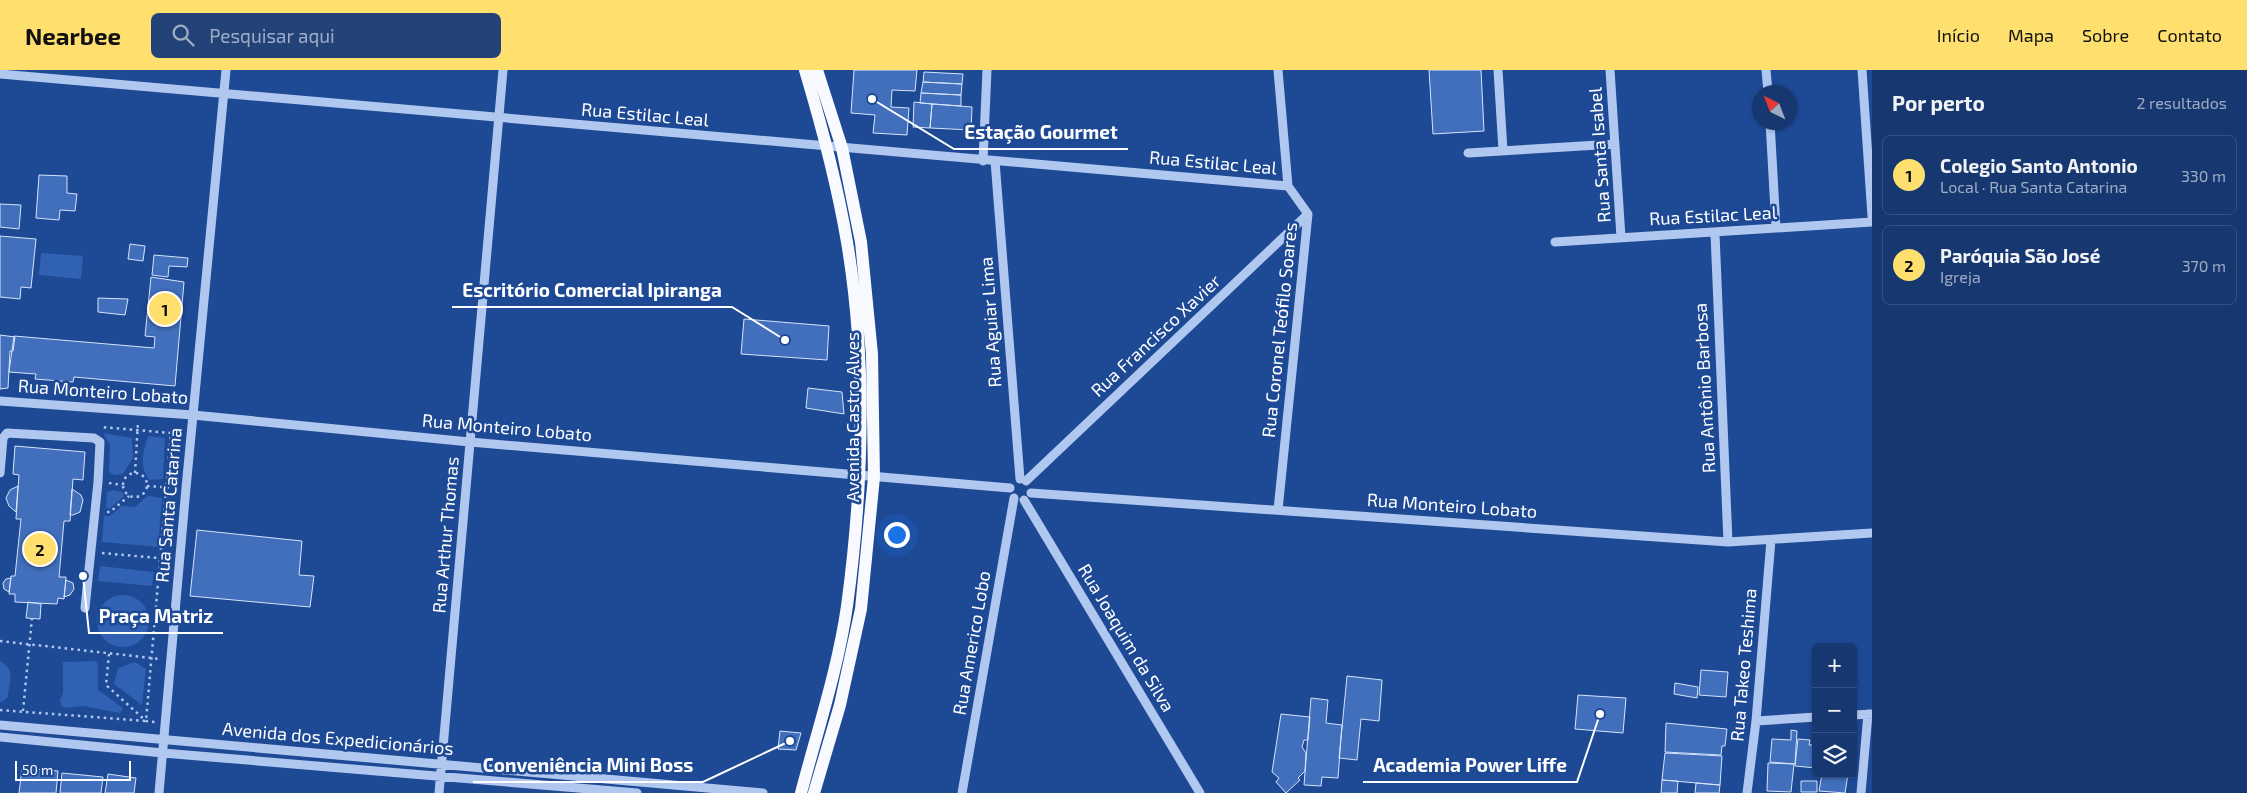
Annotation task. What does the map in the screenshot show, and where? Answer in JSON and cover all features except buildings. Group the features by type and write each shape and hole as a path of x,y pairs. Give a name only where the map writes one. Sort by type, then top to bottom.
{"main road":[{"name":"Avenida Castro Alves","path":"801,793 826,700 846,608 860,476 859,355 847,243 828,147 805,70"},
{"name":"Avenida Castro Alves","path":"814,793 840,705 861,609 874,477 872,354 861,242 842,148 817,70"},
{"path":"859,355 872,354"},
{"path":"846,608 861,609"}],"street":[{"name":"Rua Santa Catarina","path":"159,793 226,70"},
{"name":"Rua Arthur Thomas","path":"440,793 503,70"},
{"path":"983,161 987,70"},
{"path":"1278,70 1288,186"},
{"path":"1498,70 1503,150"},
{"name":"Rua Santa Isabel","path":"1610,70 1621,237"},
{"path":"1766,70 1767,85"},
{"path":"1862,70 1872,216"},
{"name":"Rua Estilac Leal","path":"0,74 983,161 1288,186"},
{"path":"1770,130 1776,228"},
{"path":"1468,153 1616,144"},
{"name":"Rua Aguiar Lima","path":"995,162 1023,480"},
{"name":"Rua Coronel Teófilo Soares","path":"1278,510 1308,214 1288,186"},
{"name":"Rua Francisco Xavier","path":"1023,480 1308,214"},
{"name":"Rua Estilac Leal","path":"1555,242 1621,237 1715,234 1872,222"},
{"name":"Rua Antônio Barbosa","path":"1715,234 1728,542"},
{"name":"Rua Monteiro Lobato","path":"0,401 193,415 470,442 1010,488"},
{"path":"0,473 3,438 7,433 94,438 100,442 101,448 85,608"},
{"path":"1023,480 1031,488 1031,493 1019,499 1011,494 1010,488 1012,484 1023,480"},
{"name":"Rua Monteiro Lobato","path":"1031,493 1728,542 1872,533"},
{"name":"Rua Americo Lobo","path":"962,793 1019,499"},
{"name":"Rua Joaquim da Silva","path":"1019,499 1200,793"},
{"name":"Rua Takeo Teshima","path":"1747,793 1756,721 1771,540"},
{"path":"1857,715 1870,714 1861,793"},
{"path":"1756,721 1812,717"},
{"name":"Avenida dos Expedicionários","path":"0,725 763,793"},
{"path":"20,739 22,727"},
{"name":"Avenida dos Expedicionários","path":"0,737 163,753 637,793"},
{"path":"303,764 304,753"},
{"path":"650,783 650,793"}],"path":[{"path":"135,473 139,411"},
{"path":"98,427 171,433 146,721"},
{"path":"95,511 110,512 129,496 141,496 147,486 144,477 135,473 128,475 123,481 123,489 129,496"},
{"path":"147,486 186,488"},
{"path":"91,552 180,559"},
{"path":"23,711 32,618"},
{"path":"0,641 171,661"},
{"path":"109,654 106,685 146,721"},
{"path":"0,710 166,724"}],"shaded area":[{"path":"41,253 83,256 81,279 39,275"},
{"path":"103,433 132,438 133,458 123,474 115,475 109,472 110,445"},
{"path":"148,436 165,438 163,479 149,480 144,469 143,453"},
{"path":"114,490 122,492 124,496 109,509 106,507 107,492"},
{"path":"149,496 162,498 158,547 102,542 104,516 110,516 122,506 135,507"},
{"path":"100,566 154,572 152,586 98,581"},
{"path":"118,595 128,595 137,599 145,607 149,621 145,635 137,643 128,647 118,647 109,643 101,635 97,626 97,616 101,607 109,599"},
{"path":"0,661 5,664 10,672 8,697 2,702 0,702"},
{"path":"96,661 98,665 98,690 123,708 120,713 83,706 66,708 61,705 63,662"},
{"path":"135,662 146,669 142,705 114,684 118,668"}],"place":[{"name":"Estação Gourmet","path":"872,99"},
{"name":"Colegio Santo Antonio","path":"165,309"},
{"name":"Escritório Comercial Ipiranga","path":"785,340"},
{"name":"Paróquia São José","path":"40,549"},
{"name":"Praça Matriz","path":"83,576"},
{"name":"Academia Power Liffe","path":"1600,714"},
{"name":"Conveniência Mini Boss","path":"790,741"}]}
